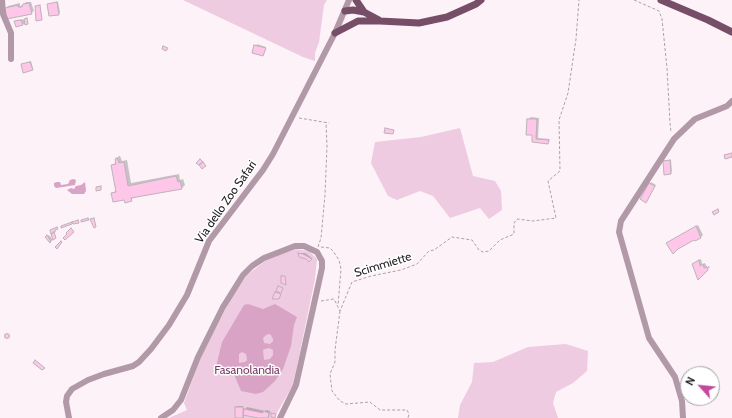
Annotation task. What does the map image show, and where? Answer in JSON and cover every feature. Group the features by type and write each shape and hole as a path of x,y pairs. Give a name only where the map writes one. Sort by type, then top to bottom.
{"main road":[{"path":"356,0 364,12"},
{"path":"335,33 358,21 380,20 419,23 447,17 476,4 481,0"},
{"path":"661,0 732,32"},
{"path":"345,11 353,10 364,12 380,20"},
{"path":"345,11 350,17 358,21"},
{"path":"708,20 732,25"}],"street":[{"path":"2,0 3,14 11,33 12,59"},
{"name":"Via dello Zoo Safari","path":"67,396 72,389 88,380 133,366 152,349 180,308 209,241 273,154 335,33 349,0"},
{"path":"683,418 682,402 675,376 649,338 619,232 621,221 674,139 694,119 727,106 732,101"},
{"path":"161,418 173,410 181,400 201,351 234,288 243,275 252,266 264,258 295,246 304,246 318,249 322,261 322,268 296,385 280,418"},
{"path":"66,418 63,410 64,402 67,396"},
{"path":"67,396 66,408 69,418"}],"path":[{"name":"Scimmiette","path":"340,311 352,282 371,276 400,270 417,264 429,251 434,250 452,237 472,240 479,250 483,252 489,251 500,240 514,234 514,223 517,219 533,221 556,218 548,181 560,171 559,120 568,93 576,39 579,0"},
{"path":"634,0 659,11 661,15 667,68 670,123 672,136 674,139"},
{"path":"292,117 329,123"},
{"path":"326,122 327,146 325,195 321,238 318,249 330,248 339,260 341,269 338,306"},
{"path":"315,302 334,299 340,311 335,362 330,374 332,391 340,401 346,404 370,402 380,410 407,410 409,414 408,418"}],"green space":[{"path":"183,0 327,0 324,5 319,42 315,53 315,61 303,57"},
{"path":"460,128 473,176 495,181 501,191 502,210 489,219 480,208 450,218 433,196 420,191 397,200 388,196 371,163 375,142 421,137"},
{"name":"Fasanolandia","path":"295,249 309,251 317,259 315,279 293,385 274,418 169,418 187,410 184,403 201,356 232,297 247,275 268,259"},
{"path":"566,344 588,351 587,371 573,383 556,392 553,403 558,418 458,418 460,405 472,382 474,363 493,362 528,347"}],"shaded area":[{"path":"70,180 76,180 75,185 56,188 54,186 54,183 57,182 60,182 61,185 68,184"},
{"path":"85,182 86,191 84,194 72,194 67,190 71,188 74,189 76,186"},
{"path":"248,304 263,309 275,304 297,317 294,325 291,346 283,369 275,381 263,392 256,394 241,391 233,372 217,369 216,367 222,342 244,305","holes":["269,334 271,335 273,341 270,344 264,343 263,338","269,348 273,350 273,355 270,359 264,360 263,350","242,352 246,354 247,360 239,363 239,354"]}],"building":[{"path":"57,2 59,15 49,16 47,4"},
{"path":"29,3 32,14 7,19 5,8 18,5 18,7 22,7 23,4"},
{"path":"40,5 42,20 36,21 35,6"},
{"path":"27,18 28,24 25,25 24,19"},
{"path":"21,20 23,25 16,27 14,21"},
{"path":"254,45 266,48 263,56 252,53"},
{"path":"163,46 168,48 166,51 162,49"},
{"path":"30,62 33,70 23,73 21,64"},
{"path":"527,119 537,119 536,139 549,140 548,144 532,142 532,135 526,135"},
{"path":"385,128 394,130 393,134 384,133"},
{"path":"732,153 732,157 725,159 724,155"},
{"path":"117,158 119,163 124,162 128,186 176,176 178,182 180,181 182,189 131,198 132,201 125,203 124,200 113,202 111,193 116,192 111,165 116,164 115,159"},
{"path":"200,159 203,162 199,165 196,163"},
{"path":"670,160 671,174 664,175 663,161"},
{"path":"203,162 206,166 202,169 199,165"},
{"path":"649,183 655,186 646,203 640,199"},
{"path":"101,186 101,190 96,191 96,187"},
{"path":"718,209 719,212 714,215 712,212"},
{"path":"88,218 89,220 81,222 81,220"},
{"path":"94,218 96,227 94,228 90,219"},
{"path":"78,220 79,223 73,224 72,222"},
{"path":"72,222 72,224 61,228 61,226"},
{"path":"696,226 701,238 695,241 694,240 678,249 673,254 666,243"},
{"path":"57,227 58,229 51,234 50,230"},
{"path":"71,228 74,232 65,240 63,238"},
{"path":"54,232 56,238 53,240 51,234"},
{"path":"47,235 51,242 50,243 45,237"},
{"path":"61,241 62,242 57,249 55,247"},
{"path":"298,253 312,259 309,262 306,259 299,257"},
{"path":"699,260 700,266 703,264 704,268 707,267 708,270 698,280 692,264"},
{"path":"281,276 285,276 286,285 281,283"},
{"path":"278,286 283,288 281,293 276,291"},
{"path":"275,292 281,294 279,299 272,299"},
{"path":"5,334 9,334 9,338 5,338"},
{"path":"35,360 45,368 42,370 33,363"},
{"path":"235,407 243,407 243,418 235,418"},
{"path":"244,409 269,413 268,418 243,415"},
{"path":"271,413 276,414 275,418 271,417"}]}
